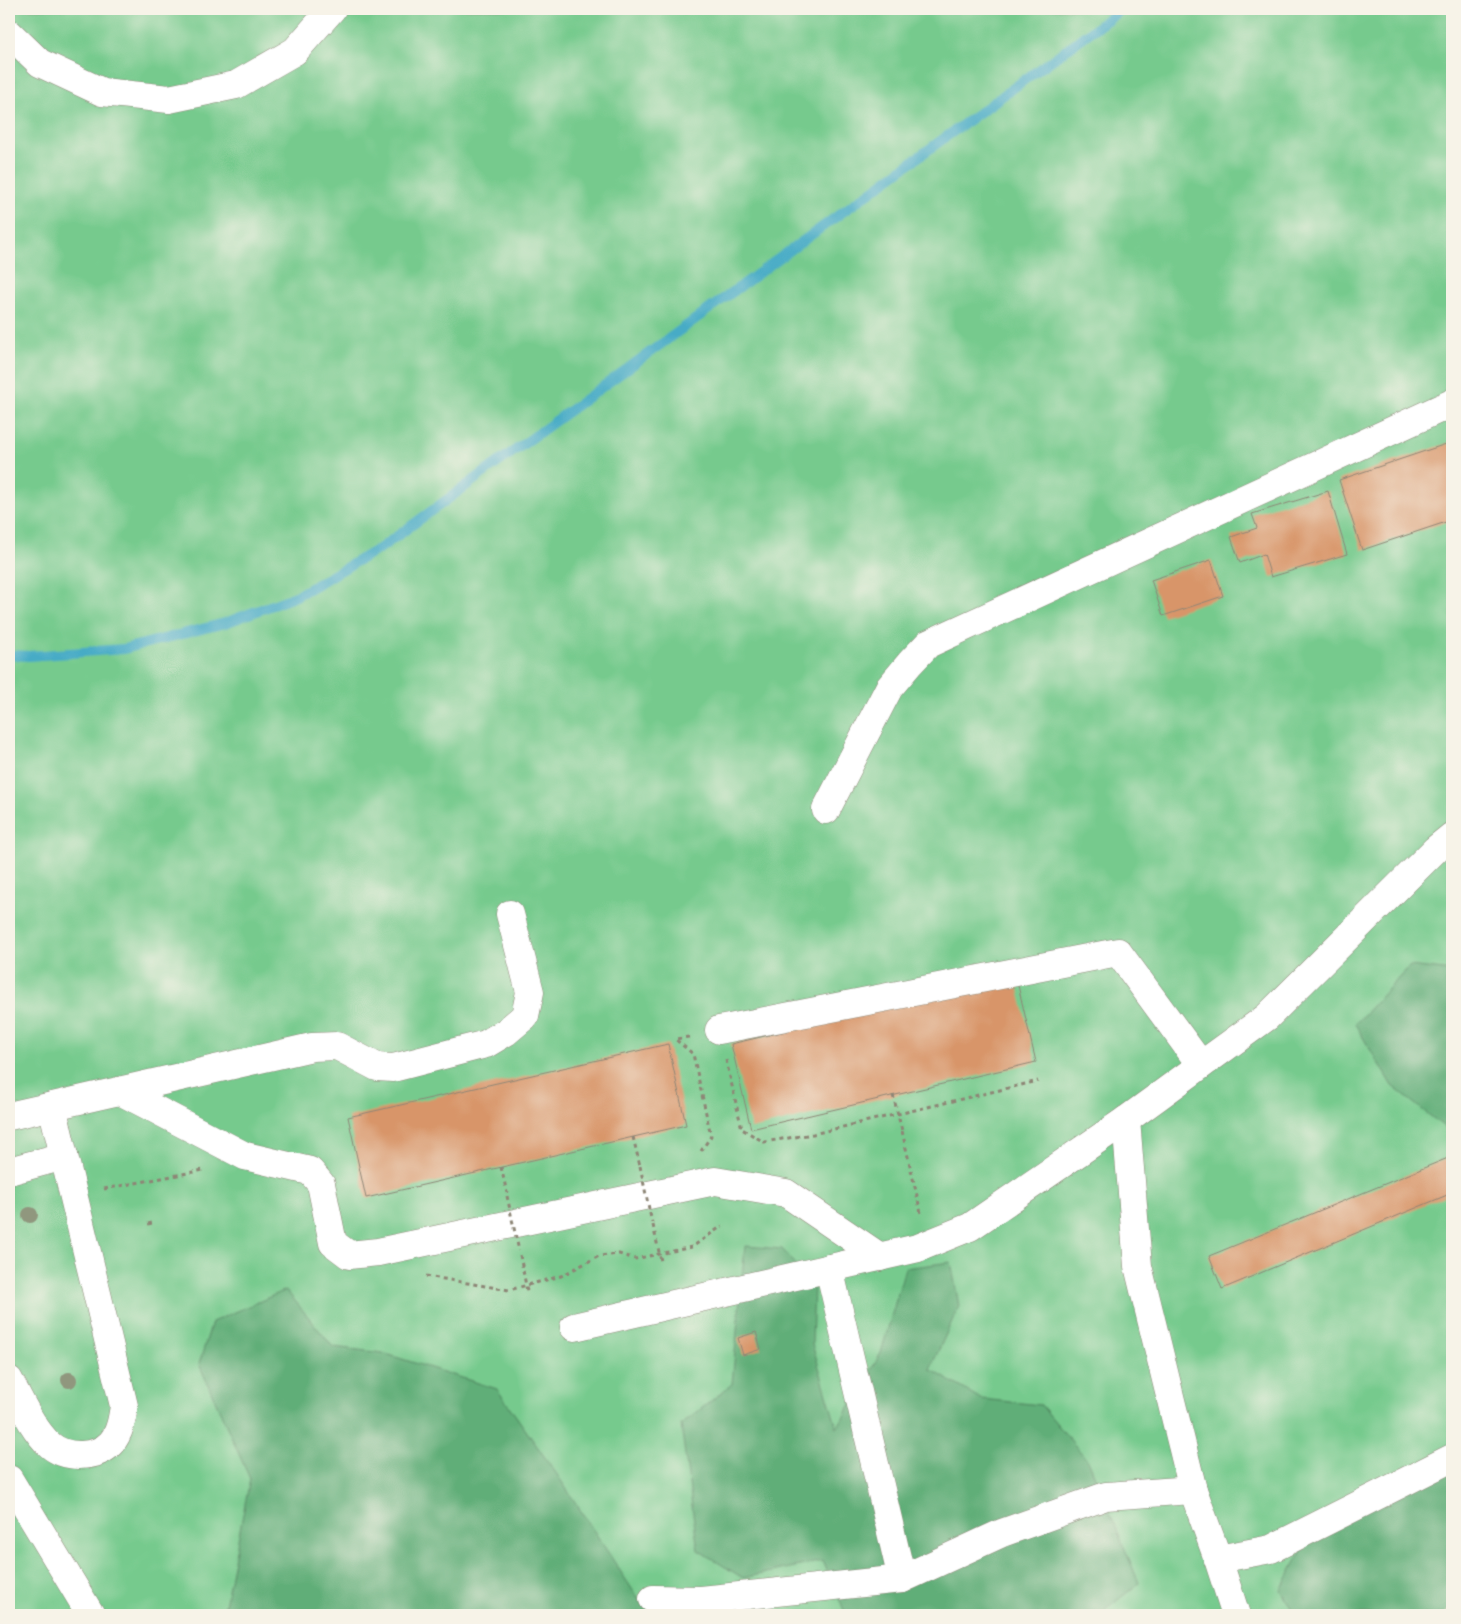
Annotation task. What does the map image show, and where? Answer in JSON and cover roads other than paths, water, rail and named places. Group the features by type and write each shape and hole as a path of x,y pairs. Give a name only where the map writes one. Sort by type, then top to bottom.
{"lane":[{"path":"9,34 40,63 102,92 169,100 236,85 295,51 332,9"},
{"path":"826,810 889,688 928,644 1452,403"},
{"path":"574,1327 918,1248 970,1227 1126,1120 1267,1017 1436,849 1452,836"},
{"path":"9,1116 312,1047 337,1046 377,1067 393,1068 486,1044 506,1032 525,1016 530,992 510,914"},
{"path":"719,1030 1118,952 1201,1065"},
{"path":"120,1091 245,1156 310,1171 322,1184 333,1243 349,1255 378,1252 715,1181 786,1193 880,1257"},
{"path":"9,1380 40,1433 51,1446 65,1454 99,1452 111,1443 120,1427 124,1406 52,1106"},
{"path":"1126,1120 1138,1266 1193,1490 1218,1558 1236,1615"},
{"path":"9,1171 64,1156"},
{"path":"829,1268 902,1578"},
{"path":"1218,1558 1271,1549 1452,1458"},
{"path":"9,1479 91,1615"},
{"path":"653,1599 701,1600 902,1578 1002,1533 1106,1496 1193,1490"}],"waterway":[{"path":"9,655 29,656 124,649 225,623 296,596 382,547 1122,9"}]}
